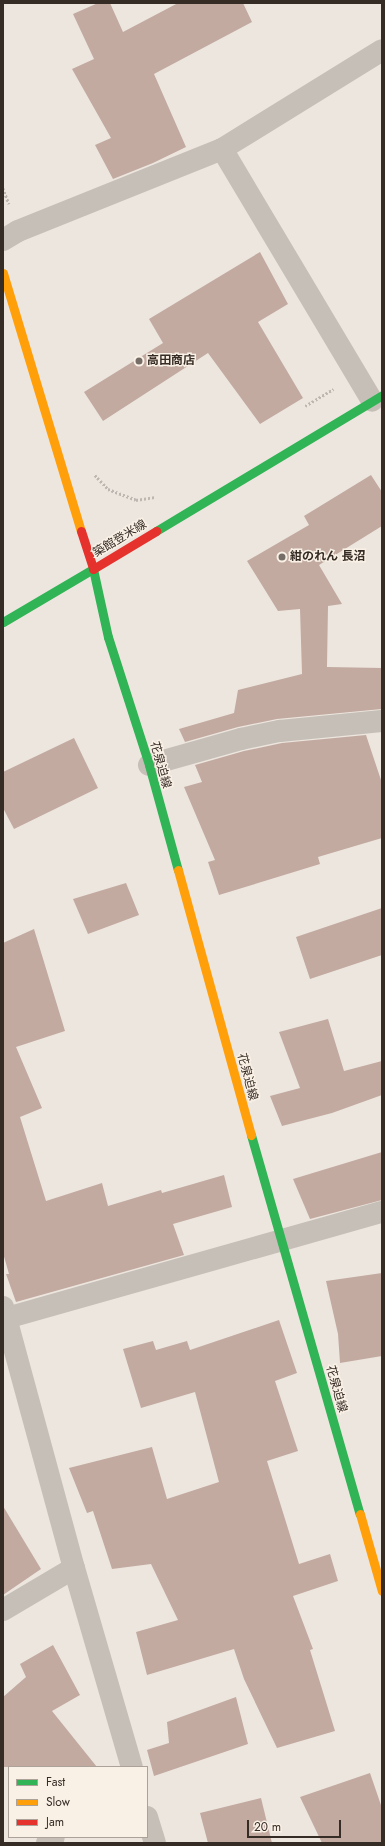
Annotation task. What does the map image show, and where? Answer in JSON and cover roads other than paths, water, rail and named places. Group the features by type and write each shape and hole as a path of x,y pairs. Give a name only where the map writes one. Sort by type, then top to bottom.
{"main road":[{"name":"築館登米線","path":"4,281 93,569 377,398"},
{"path":"3,622 93,569"},
{"name":"花泉迫線","path":"93,569 108,637 149,765 280,1240 382,1591"}],"street":[{"path":"11,235 222,149 382,50"},
{"path":"222,149 356,376 377,398"},
{"path":"149,765 241,739 280,731 382,720"},
{"path":"132,1766 74,1568 4,1315 382,1212"},
{"path":"3,1610 74,1568"},
{"path":"148,1820 155,1843"}],"place":[{"name":"高田商店","path":"139,361"},
{"name":"紺のれん 長沼","path":"282,557"}]}
